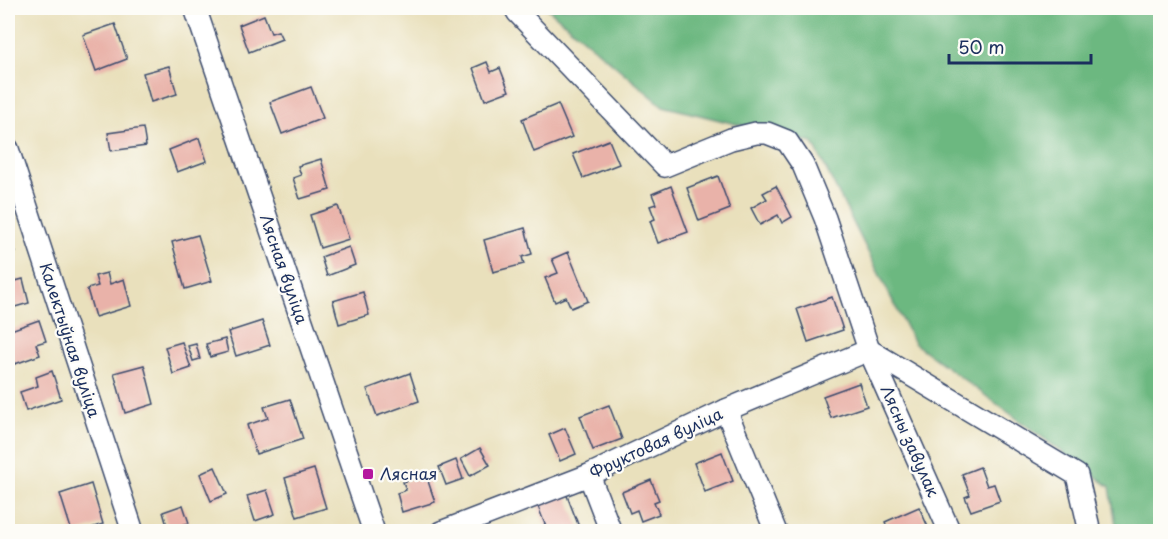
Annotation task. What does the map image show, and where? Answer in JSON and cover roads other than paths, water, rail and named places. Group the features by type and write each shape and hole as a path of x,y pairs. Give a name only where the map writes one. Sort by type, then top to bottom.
{"street":[{"name":"Лясная вуліца","path":"195,8 374,531"},
{"name":"Лясны завулак","path":"515,8 664,166 731,139 756,133 767,133 787,141 803,165 825,218 869,350 950,531"},
{"name":"Калектыўная вуліца","path":"8,149 133,531"},
{"name":"Фруктовая вуліца","path":"441,531 589,475 726,410 869,350"},
{"path":"869,350 1077,475 1090,531"},
{"path":"726,410 776,531"},
{"path":"589,475 611,531"}],"place":[{"name":"Лясная","path":"368,474"}]}
